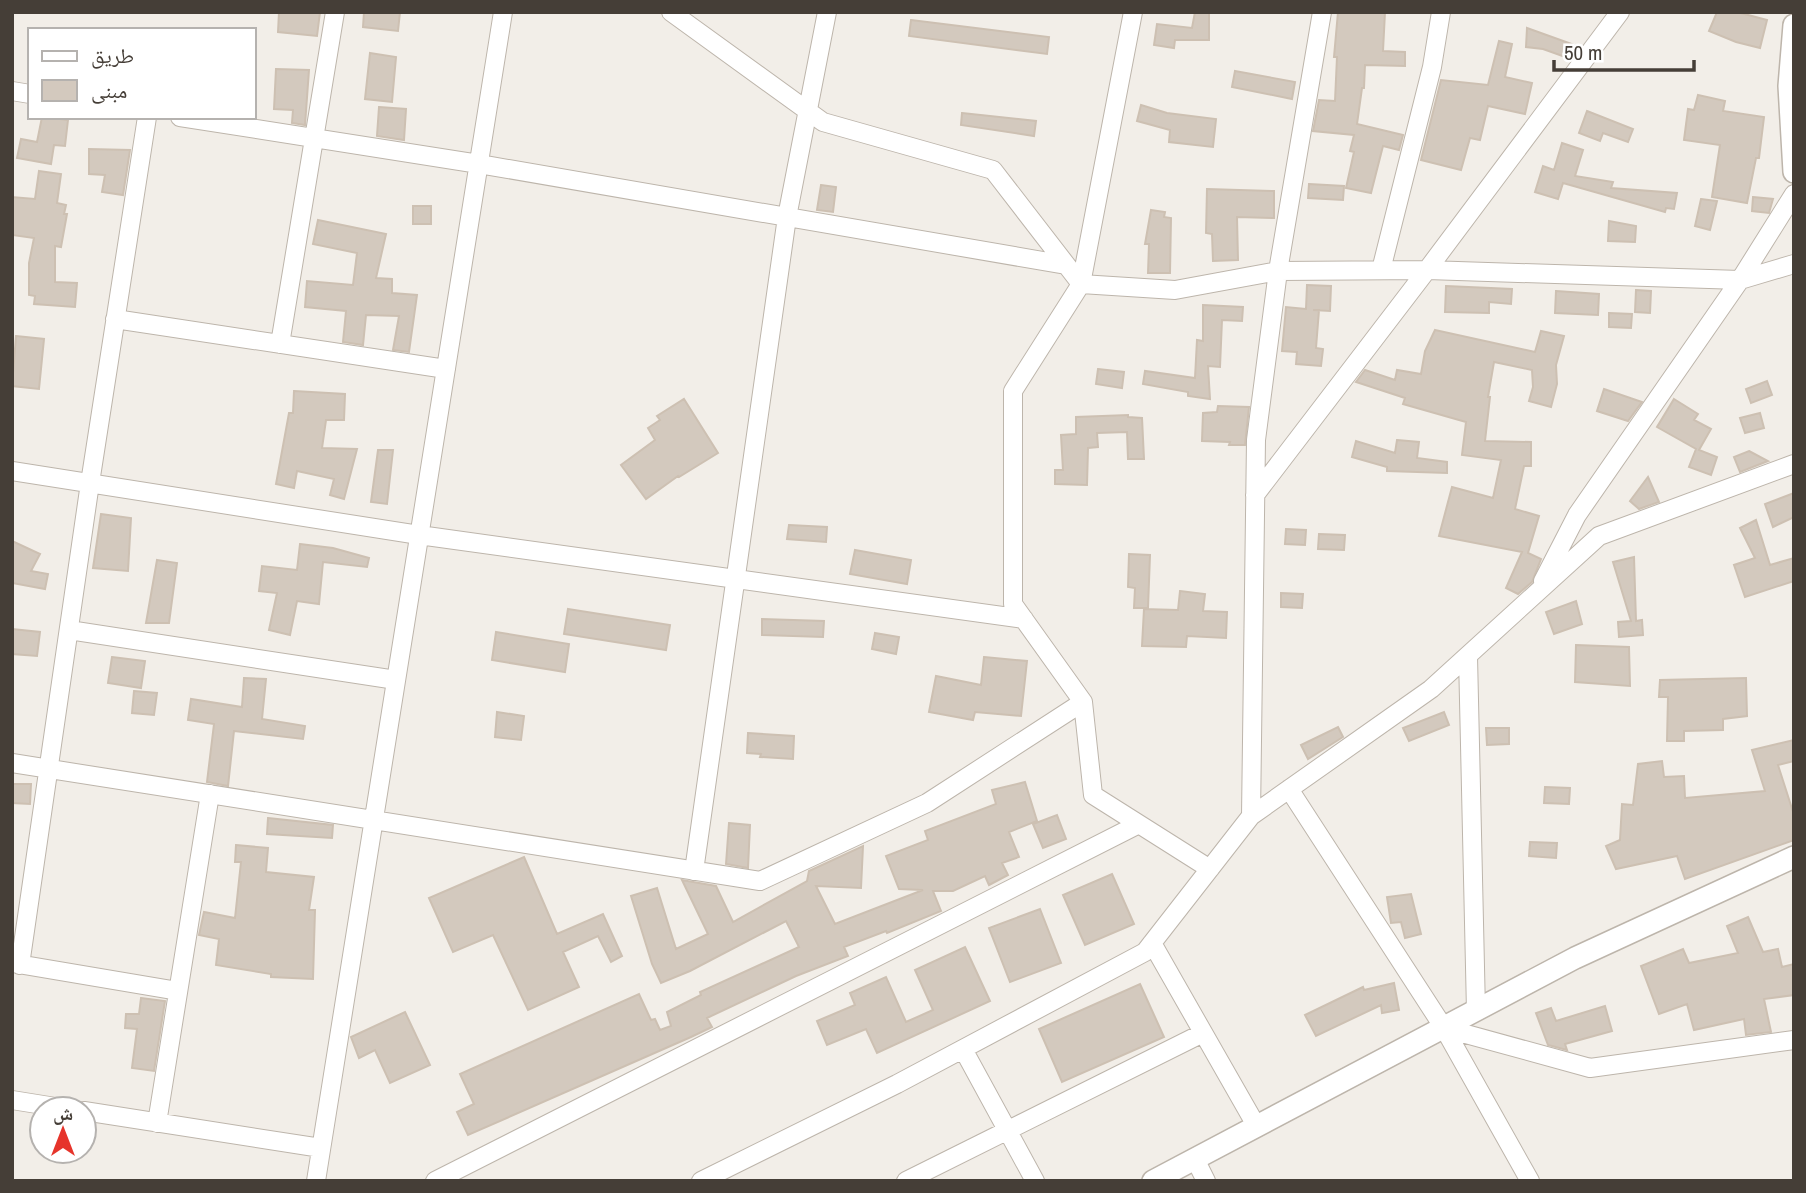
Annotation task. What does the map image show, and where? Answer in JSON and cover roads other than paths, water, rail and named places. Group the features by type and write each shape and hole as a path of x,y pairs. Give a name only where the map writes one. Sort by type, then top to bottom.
{"street":[{"path":"280,344 335,12"},
{"path":"316,1181 503,12"},
{"path":"671,12 823,122 993,170 1081,284 1175,290 1278,271 1381,270 1740,280 1794,264"},
{"path":"694,871 787,217 827,12"},
{"path":"1133,12 1081,284 1013,391 1013,604 1083,702 1093,795 1210,869"},
{"path":"1251,816 1256,440 1278,271 1322,12"},
{"path":"1381,270 1432,67 1441,12"},
{"path":"1255,495 1620,12"},
{"path":"1794,25 1789,86 1794,172"},
{"path":"147,119 49,769 16,964 178,991"},
{"path":"193,119 479,164 1066,265"},
{"path":"1538,592 1577,515 1740,280 1794,194"},
{"path":"115,318 446,369"},
{"path":"701,1181 963,1049 1145,952 1251,816 1432,689 1599,536 1794,464"},
{"path":"12,471 419,535 1024,619"},
{"path":"69,630 396,680"},
{"path":"1468,656 1476,1011"},
{"path":"12,763 760,881 927,803 1083,702"},
{"path":"1289,789 1444,1028 1530,1181"},
{"path":"157,1123 210,794"},
{"path":"435,1181 1139,824"},
{"path":"1153,1181 1575,958 1794,857"},
{"path":"1152,943 1257,1127"},
{"path":"1444,1028 1590,1068 1794,1040"},
{"path":"906,1181 1203,1033"},
{"path":"963,1049 1035,1181"},
{"path":"98,1113 321,1148"},
{"path":"1195,1159 1206,1181"}]}
